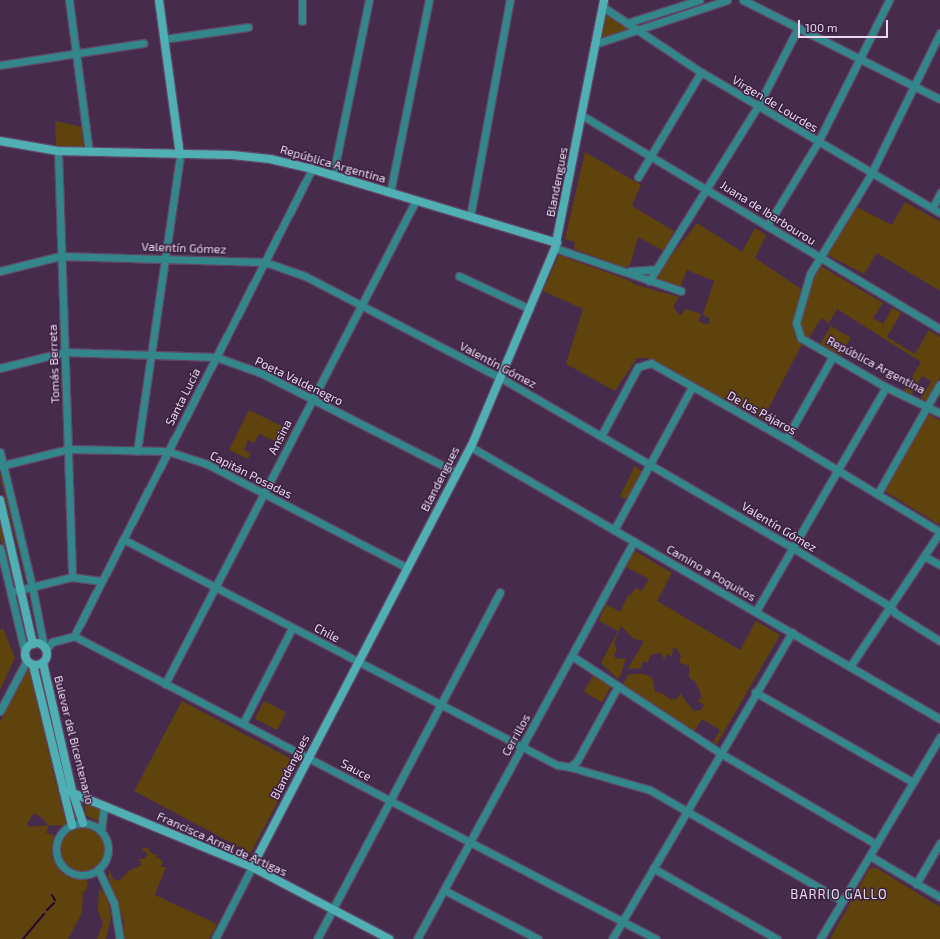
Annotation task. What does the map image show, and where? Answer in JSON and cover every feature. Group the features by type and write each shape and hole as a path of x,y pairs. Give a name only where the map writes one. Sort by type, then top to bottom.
{"street":[{"path":"69,0 89,152"},
{"path":"136,451 166,259 180,155 160,0"},
{"path":"302,0 302,21"},
{"path":"333,176 369,0"},
{"path":"390,193 429,0"},
{"path":"470,217 510,0"},
{"path":"627,23 699,0"},
{"path":"595,44 638,31 727,0"},
{"path":"743,0 940,99"},
{"path":"767,226 818,142 890,0"},
{"name":"Virgen de Lourdes","path":"603,4 638,31 701,72 871,174 933,207 940,213"},
{"name":"Blandengues","path":"215,939 471,447 530,309 556,245 583,116 603,4"},
{"path":"164,39 248,27"},
{"path":"649,281 708,189 758,106 798,28"},
{"path":"819,258 871,174 915,87 940,33"},
{"path":"0,65 143,43"},
{"path":"638,177 701,72"},
{"name":"Juana de Ibarbourou","path":"583,116 708,189 819,258 940,329"},
{"name":"República Argentina","path":"0,141 58,151 232,155 270,159 312,169 470,217 556,245 649,281 681,291"},
{"name":"Tomás Berreta","path":"58,151 60,256 72,577"},
{"name":"Santa Lucía","path":"74,636 312,169"},
{"path":"933,207 940,193"},
{"name":"Ansina","path":"164,684 416,200"},
{"name":"Valentín Gómez","path":"0,271 60,256 265,262 305,276 501,378 793,548 890,607 895,613 940,641"},
{"name":"República Argentina","path":"819,258 810,274 796,323 801,338 886,387 940,413"},
{"path":"628,272 656,269"},
{"path":"459,276 530,309"},
{"name":"Poeta Valdenegro","path":"0,368 64,352 216,357 261,372 457,473"},
{"path":"786,439 832,356"},
{"name":"De los Pájaros","path":"601,436 638,367 643,364 655,365 786,439 878,493 940,532"},
{"path":"878,493 940,384"},
{"path":"614,530 652,465 692,387"},
{"path":"756,611 886,387"},
{"name":"Camino a Poquitos","path":"471,447 940,718"},
{"name":"Capitán Posadas","path":"2,465 68,450 167,452 208,464 408,568"},
{"path":"0,452 32,586 47,658 43,663 29,660"},
{"path":"0,500 33,644"},
{"path":"851,666 940,532"},
{"name":"Chile","path":"123,539 558,765 639,785 842,901"},
{"name":"Cerrillos","path":"417,939 634,541"},
{"path":"0,548 29,660"},
{"path":"924,556 940,565"},
{"path":"11,594 20,589 72,577 101,581"},
{"path":"317,939 388,800 500,592"},
{"path":"243,723 292,628"},
{"path":"612,939 687,812 755,692 792,632"},
{"path":"45,648 52,642 74,636"},
{"name":"Sauce","path":"74,636 656,939"},
{"path":"33,644 45,648"},
{"path":"0,711 29,660 27,650 33,644"},
{"path":"572,656 720,753 876,844"},
{"name":"Bulevar del Bicentenario","path":"29,660 72,825 83,823 101,831"},
{"name":"Bulevar del Bicentenario","path":"43,663 72,791 83,823"},
{"path":"570,767 578,761 618,686"},
{"path":"755,692 913,782"},
{"path":"820,939 940,737"},
{"name":"Francisca Arnal de Artigas","path":"63,789 72,791 104,806 252,867 389,939"},
{"path":"72,825 65,829 57,842 56,850 61,864 78,875 98,869 107,855 106,838 101,831 104,806"},
{"path":"916,884 940,843"},
{"path":"870,856 940,897"},
{"path":"653,868 777,939"},
{"path":"98,869 114,902 120,939"},
{"path":"444,890 538,939"}],"shaded area":[{"path":"607,15 629,28 629,31 604,39 601,34"},
{"path":"55,121 82,127 83,148 56,146"},
{"path":"585,152 641,185 632,206 674,231 664,251 638,237 630,265 625,268 574,249 575,242 565,239"},
{"path":"905,202 940,222 940,291 877,253 864,274 828,255 855,206 892,225"},
{"path":"697,223 742,252 755,228 766,235 755,258 801,289 793,327 794,333 803,342 763,419 646,358 637,358 615,391 566,364 583,309 543,291 559,255 631,281 633,284 679,297 673,307 680,316 686,309 701,314 698,321 708,325 710,318 703,315 714,281 687,270 680,287 653,279"},
{"path":"819,265 883,303 873,318 883,324 892,308 901,313 887,337 915,354 929,330 940,337 940,377 926,402 919,402 931,381 922,376 910,398 903,393 921,362 837,309 829,323 821,318 809,338 803,335 799,322 804,300"},
{"path":"831,326 851,338 839,357 820,345"},
{"path":"249,410 290,430 283,445 259,434 254,443 248,440 244,450 251,453 248,459 229,450"},
{"path":"929,414 940,421 940,525 886,492 886,486 926,415"},
{"path":"635,466 642,472 626,500 620,496"},
{"path":"2,473 27,579 26,581 0,476"},
{"path":"0,525 13,580 12,581 0,537"},
{"path":"633,550 672,573 657,601 740,650 756,621 780,635 717,744 712,744 720,730 702,719 694,732 623,684 629,674 643,674 652,677 655,692 662,693 671,700 678,698 680,693 694,711 701,710 704,705 696,700 701,699 701,695 695,681 689,678 689,666 679,662 681,656 677,649 673,648 672,657 667,653 665,660 660,653 650,655 648,662 642,662 642,668 628,669 644,641 634,639 621,626 614,643 617,650 614,655 616,659 626,658 620,677 617,678 601,663 618,631 599,621 606,604 620,612 629,594 631,595 635,588 642,591 649,579 626,567"},
{"path":"3,628 15,658 0,690 0,630"},
{"path":"40,667 69,784 64,782 37,668"},
{"path":"27,668 33,673 30,674 42,725 47,725 47,729 44,731 56,784 60,787 57,786 63,812 67,813 67,821 63,826 49,825 46,833 54,835 52,857 61,872 68,877 88,881 86,891 83,891 82,913 68,939 0,939 0,722","holes":["34,813 43,819 48,825 30,827 27,824"]},
{"path":"593,676 611,687 602,702 584,691"},
{"path":"182,701 299,763 251,853 134,791"},
{"path":"264,701 286,712 277,730 255,719"},
{"path":"84,801 100,809 98,822 86,815"},
{"path":"82,826 95,830 101,836 105,849 101,862 95,868 82,872 69,868 63,862 59,849 63,836 69,830"},
{"path":"143,848 148,848 151,853 157,855 156,858 159,858 163,863 160,867 166,867 155,895 215,923 217,925 209,939 123,939 124,923 108,876 110,870 113,879 119,881 130,870 142,865 139,859 144,859 148,854 142,850"},
{"path":"875,867 940,907 940,939 830,939 869,869"},
{"path":"99,888 107,896 111,917 106,939 97,939 103,923 98,911"}],"waterway":[{"path":"52,895 55,900"},
{"path":"47,910 54,903"},
{"path":"23,939 44,914"}],"district":[{"name":"BARRIO GALLO","path":"839,894"}]}
